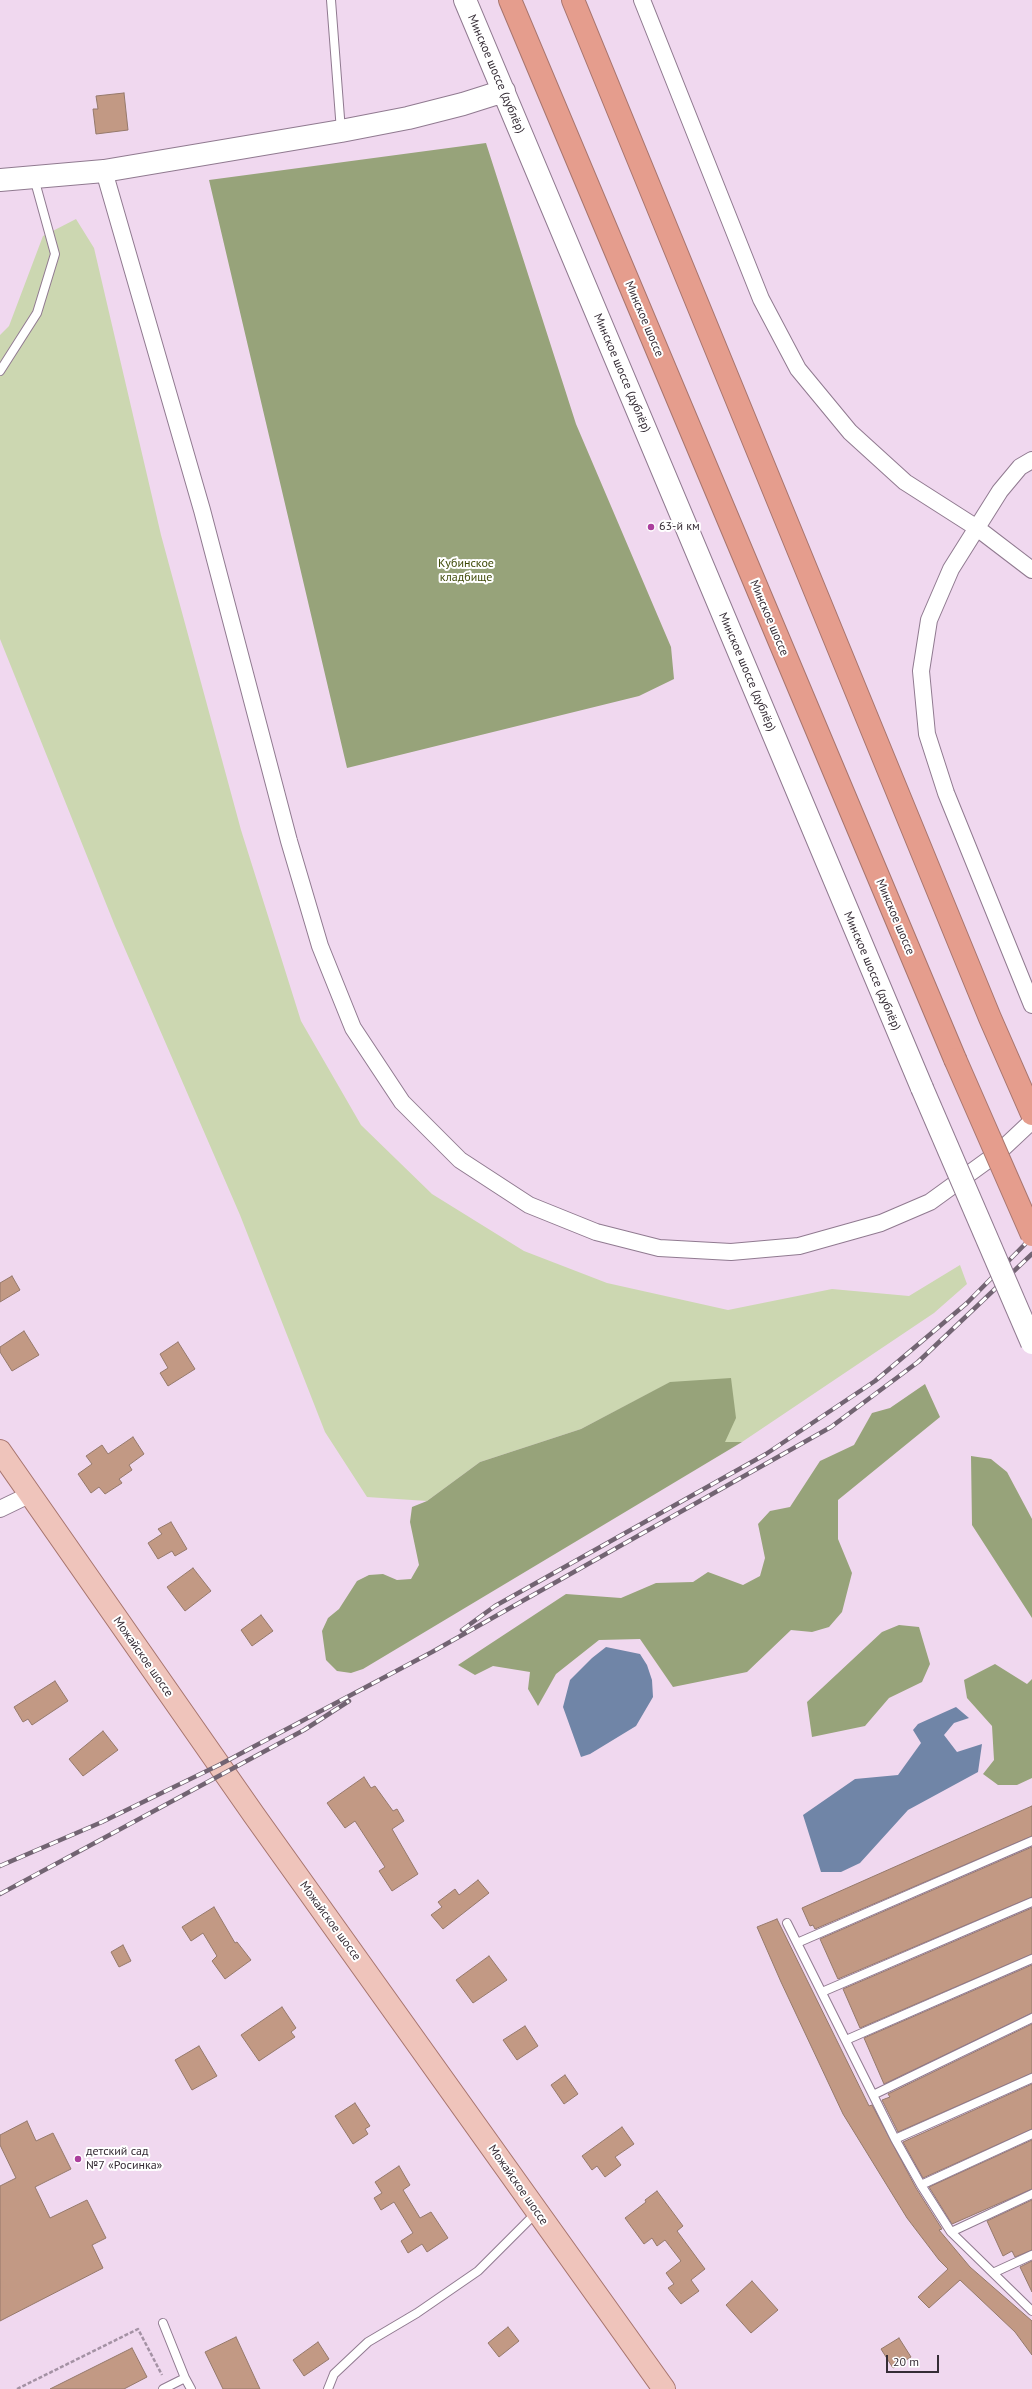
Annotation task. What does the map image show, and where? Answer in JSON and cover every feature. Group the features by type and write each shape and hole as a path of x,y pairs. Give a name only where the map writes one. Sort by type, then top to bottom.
{"highway":[{"name":"Минское шоссе","path":"510,0 955,1059 1032,1235"},
{"path":"573,0 990,1018 1032,1114"}],"main road":[{"name":"Минское шоссе (дублёр)","path":"465,0 922,1088 1032,1343"},
{"path":"0,180 104,171 341,131 408,118 463,104 504,91"},
{"name":"Можайское шоссе","path":"0,1451 29,1495 254,1815 664,2389"}],"street":[{"path":"642,0 761,299 798,369 850,432 905,482 977,528 1032,570"},
{"path":"104,171 202,510 289,841 320,946 353,1028 402,1102 460,1160 529,1205 596,1232 659,1248 731,1252 799,1246 881,1223 930,1202 998,1152 1032,1121"},
{"path":"1032,460 1020,467 1000,490 951,569 929,620 921,671 927,734 946,793 1032,1005"},
{"path":"0,1510 29,1495"}],"lane":[{"path":"331,0 341,131"},
{"path":"0,371 37,313 55,254 34,177"},
{"path":"797,1943 1032,1841"},
{"path":"822,1992 1032,1902"},
{"path":"787,1923 895,2139 921,2185 952,2232 995,2272 1032,2311"},
{"path":"846,2040 1032,1959"},
{"path":"873,2095 1032,2018"},
{"path":"895,2139 1032,2078"},
{"path":"921,2185 1032,2134"},
{"path":"952,2232 1032,2194"},
{"path":"328,2389 334,2374 368,2342 417,2313 478,2271 537,2212"},
{"path":"995,2272 1032,2255"},
{"path":"163,2323 190,2389"},
{"path":"166,2388 185,2378"}],"path":[{"path":"17,2389 138,2329 166,2388"}],"green space":[{"name":"Кубинское кладбище","path":"486,143 576,424 671,647 674,679 639,696 347,768 209,180"},
{"path":"76,219 94,248 161,535 241,830 301,1021 361,1125 432,1194 524,1251 607,1283 728,1310 832,1289 909,1296 960,1265 967,1284 934,1313 742,1442 725,1442 671,1382 581,1429 480,1462 427,1501 367,1497 325,1432 240,1215 115,926 0,639 0,335 9,326 43,236"},
{"path":"731,1378 736,1418 725,1442 742,1442 363,1669 351,1673 337,1671 326,1660 322,1631 328,1618 339,1609 357,1581 369,1575 383,1574 397,1580 411,1579 419,1565 410,1522 412,1507 427,1501 480,1462 581,1429 670,1382"},
{"path":"925,1384 940,1417 838,1500 838,1539 852,1573 842,1612 829,1627 812,1632 791,1630 747,1672 673,1687 640,1639 599,1640 556,1674 538,1706 528,1689 530,1672 493,1666 475,1675 458,1665 566,1594 621,1598 656,1583 693,1582 708,1572 743,1585 760,1576 765,1558 758,1524 770,1511 790,1507 820,1461 854,1445 872,1413 890,1408"},
{"path":"971,1456 991,1459 1007,1472 1032,1519 1032,1618 972,1525"},
{"path":"899,1625 919,1627 930,1664 922,1682 889,1698 865,1726 812,1737 807,1702 882,1632"},
{"path":"995,1664 1027,1684 1032,1679 1032,1778 1017,1785 998,1785 983,1774 994,1760 992,1726 967,1698 964,1680"}],"water":[{"path":"606,1647 640,1654 647,1665 652,1680 653,1697 636,1726 590,1754 581,1757 563,1707 570,1680 592,1658"},
{"path":"956,1707 969,1718 954,1723 944,1735 957,1752 982,1744 978,1772 908,1810 860,1863 841,1872 821,1872 803,1815 855,1779 898,1775 921,1743 913,1730 918,1724"}],"building":[{"path":"124,93 128,130 96,134 93,109 98,109 96,96"},
{"path":"12,1276 20,1290 0,1302 0,1283"},
{"path":"24,1331 39,1355 12,1371 0,1352 0,1347"},
{"path":"178,1342 195,1369 168,1386 160,1373 168,1368 160,1354"},
{"path":"133,1437 144,1454 129,1465 132,1470 119,1479 122,1483 105,1494 99,1487 91,1493 78,1474 92,1464 86,1456 102,1445 108,1454"},
{"path":"171,1522 187,1549 175,1556 172,1551 158,1559 148,1543 162,1534 158,1529"},
{"path":"193,1568 211,1591 185,1611 167,1587"},
{"path":"261,1615 273,1631 252,1646 241,1630"},
{"path":"55,1681 68,1701 32,1725 28,1719 23,1722 14,1707"},
{"path":"103,1731 118,1750 83,1776 69,1759"},
{"path":"364,1777 371,1788 375,1786 393,1811 397,1809 404,1821 392,1829 418,1874 392,1891 379,1871 385,1867 355,1821 345,1828 327,1803"},
{"path":"1032,1806 1032,1836 815,1929 813,1925 810,1926 802,1908"},
{"path":"1032,1847 1032,1897 838,1979 820,1939"},
{"path":"478,1880 489,1893 443,1929 431,1915 442,1907 438,1902 455,1889 459,1895"},
{"path":"214,1907 235,1943 237,1942 251,1960 225,1979 212,1961 217,1956 203,1933 191,1941 182,1927"},
{"path":"1032,1908 1032,1954 860,2028 843,1989"},
{"path":"777,1919 869,2106 872,2105 916,2188 942,2229 939,2230 970,2267 1032,2321 1032,2355 1015,2332 960,2280 929,2308 918,2297 948,2269 939,2260 907,2218 843,2114 757,1927"},
{"path":"123,1945 131,1961 119,1967 111,1952"},
{"path":"489,1956 507,1980 473,2003 456,1980"},
{"path":"1032,1965 1032,2013 884,2084 864,2038"},
{"path":"282,2007 296,2028 291,2032 295,2037 259,2061 241,2035"},
{"path":"1032,2024 1032,2073 898,2132 882,2100 890,2097 888,2094"},
{"path":"525,2026 538,2046 517,2060 503,2040"},
{"path":"199,2046 217,2076 192,2090 175,2060"},
{"path":"565,2075 578,2094 564,2104 551,2085"},
{"path":"1032,2084 1032,2129 923,2178 903,2142"},
{"path":"355,2103 370,2126 365,2129 368,2134 353,2144 335,2116"},
{"path":"27,2121 36,2141 53,2133 71,2169 35,2187 50,2218 87,2200 106,2238 92,2245 103,2268 0,2321 0,2186 16,2178 0,2145 0,2135"},
{"path":"622,2127 634,2144 615,2157 621,2165 605,2177 597,2166 592,2170 582,2156"},
{"path":"1032,2140 1032,2189 952,2224 929,2187"},
{"path":"399,2166 410,2185 403,2190 420,2218 431,2212 448,2238 427,2252 422,2244 408,2253 401,2241 413,2233 394,2202 381,2210 374,2198 382,2193 375,2182"},
{"path":"657,2191 683,2226 677,2231 705,2269 691,2280 699,2291 681,2304 668,2288 674,2284 666,2273 681,2261 665,2240 657,2246 652,2238 644,2244 625,2218 646,2202 645,2200"},
{"path":"1032,2200 1032,2250 1015,2257 1012,2251 1003,2256 987,2221"},
{"path":"1032,2261 1032,2292 1020,2267"},
{"path":"752,2281 778,2310 751,2333 726,2305"},
{"path":"508,2327 519,2341 499,2357 488,2343"},
{"path":"236,2337 260,2389 223,2389 205,2352"},
{"path":"899,2338 911,2357 893,2368 881,2349"},
{"path":"318,2342 329,2359 304,2376 293,2360"},
{"path":"132,2348 147,2377 124,2389 50,2389"}],"railway":[{"path":"462,1630 495,1606 766,1454 875,1381 967,1303 1032,1237"},
{"path":"0,1866 102,1822 219,1765 432,1652 831,1427 918,1362 1032,1254"},
{"path":"0,1894 304,1730 349,1701"}],"place":[{"name":"63-й км","path":"651,527"},
{"name":"детский сад №7 «Росинка»","path":"78,2159"}]}
